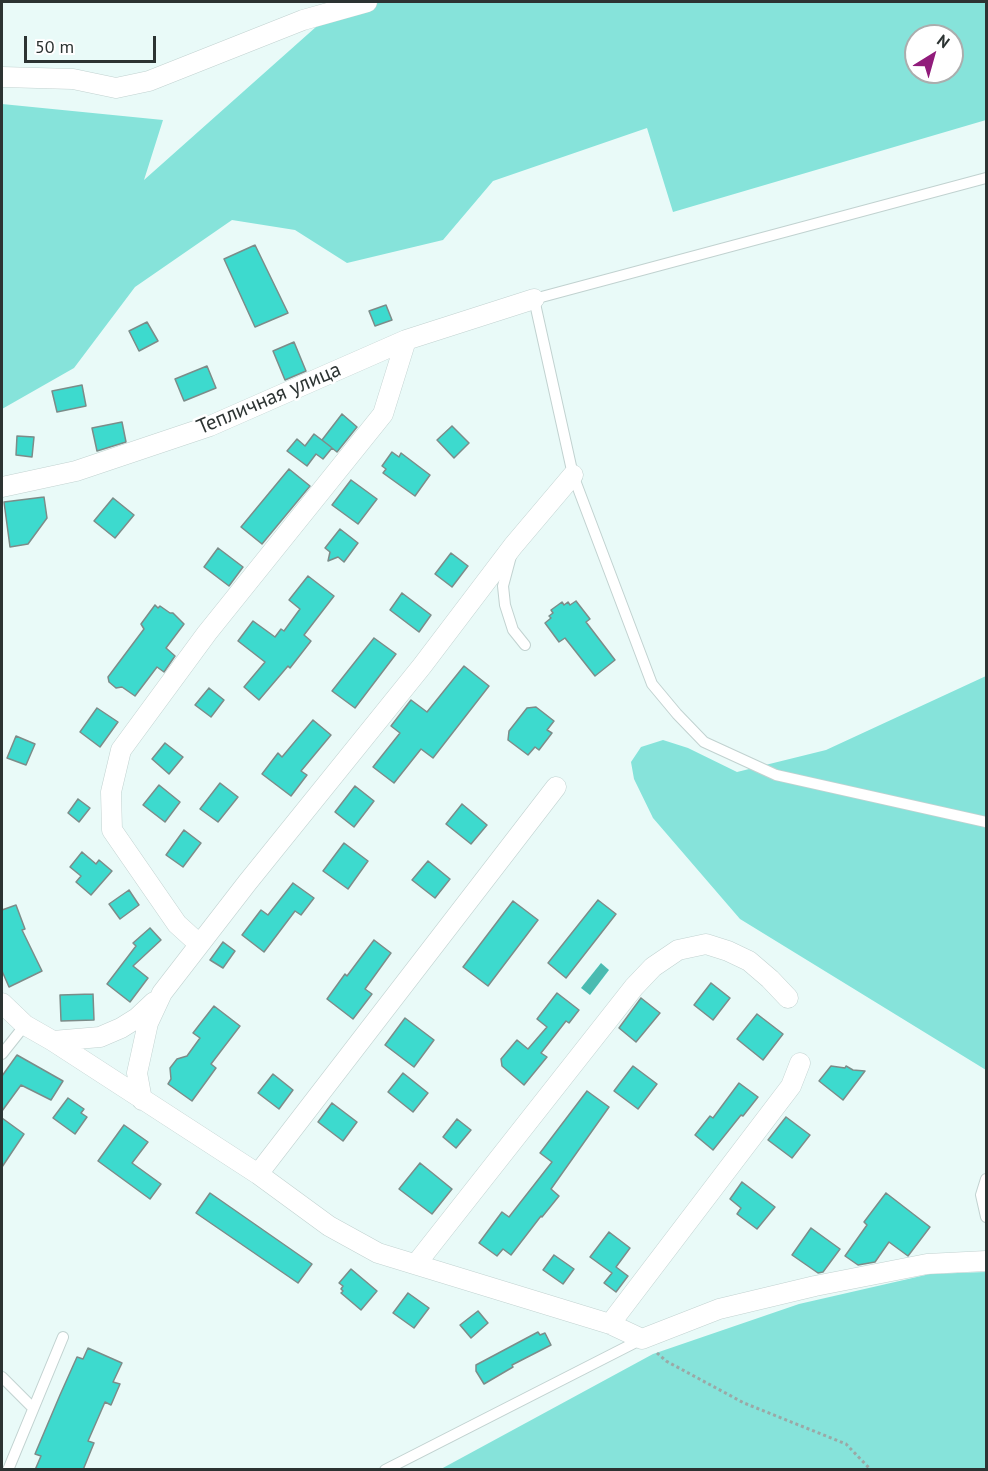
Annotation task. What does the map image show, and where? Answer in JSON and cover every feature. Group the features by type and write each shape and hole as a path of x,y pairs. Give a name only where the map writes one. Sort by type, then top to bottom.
{"street":[{"path":"2,77 73,79 117,88 149,81 303,20 367,2"},
{"name":"Тепличная улица","path":"2,487 76,471 210,426 406,340 534,299"},
{"path":"199,944 177,924 112,830 111,792 121,750 207,633 382,414 406,340"},
{"path":"53,1041 100,1036 121,1028 137,1018 162,993 422,666 513,546 573,475"},
{"path":"258,1174 556,787"},
{"path":"416,1264 634,987 653,967 678,950 706,944 749,961 770,978 788,998"},
{"path":"142,1100 138,1086 139,1064 148,1023 162,993"},
{"path":"2,1003 25,1025 258,1174 329,1226 378,1253 610,1324 642,1339 719,1309 815,1286 927,1264 987,1261"},
{"path":"610,1324 790,1086 800,1063"}],"lane":[{"path":"987,178 534,299 573,475 652,684 677,714 704,742 776,775 987,822"},
{"path":"513,546 503,586 505,605 513,630 525,645"},
{"path":"2,1054 25,1025"},
{"path":"987,1179 981,1195 987,1217"},
{"path":"8,1470 63,1337"},
{"path":"385,1470 642,1339"},
{"path":"2,1377 33,1408"}],"path":[{"path":"642,1339 666,1361 744,1403 846,1444 871,1470"}],"shaded area":[{"path":"344,2 986,2 986,120 673,212 647,128 493,181 443,240 347,263 295,230 232,220 135,287 74,368 2,409 2,104 163,120 144,180"},
{"path":"986,676 986,1070 740,919 653,818 634,779 631,762 641,747 663,740 688,748 737,772 826,750"},
{"path":"601,963 609,970 590,995 581,988"},
{"path":"986,1272 986,1469 441,1469 653,1354 799,1304 930,1274"}],"building":[{"path":"255,245 288,313 255,327 224,259"},
{"path":"386,305 392,320 375,326 369,311"},
{"path":"147,322 158,341 139,351 129,331"},
{"path":"294,342 306,371 285,380 273,351"},
{"path":"207,366 216,388 184,401 175,379"},
{"path":"82,385 86,406 57,412 52,391"},
{"path":"342,414 357,427 337,452 332,448 323,459 316,454 307,466 287,451 297,439 305,446 314,434 331,447 322,440"},
{"path":"122,422 126,442 97,451 92,428"},
{"path":"452,426 469,443 454,458 437,440"},
{"path":"17,436 34,437 32,457 16,455"},
{"path":"392,452 399,457 401,453 430,475 415,496 383,473 386,469 382,466"},
{"path":"289,469 310,486 262,544 241,527"},
{"path":"351,480 377,499 358,524 332,505"},
{"path":"44,497 47,518 28,544 10,547 4,502"},
{"path":"113,498 134,515 115,538 94,521"},
{"path":"340,529 358,543 344,562 338,557 328,561 330,552 325,548"},
{"path":"218,548 243,567 229,586 204,567"},
{"path":"451,553 468,566 452,587 435,574"},
{"path":"308,576 334,596 304,635 311,641 290,668 288,666 259,700 244,687 265,662 238,641 253,621 275,637 281,629 284,631 300,609 289,600"},
{"path":"402,593 431,615 419,632 390,610"},
{"path":"576,601 590,619 586,622 615,660 595,676 565,638 559,642 545,623 551,618 549,616 553,613 551,610 562,602 564,605 568,602 570,605"},
{"path":"155,605 173,613 184,624 166,648 175,656 164,672 157,667 135,696 122,687 116,688 109,682 108,677 144,629 141,624"},
{"path":"374,638 396,654 355,708 332,691"},
{"path":"464,666 489,686 433,758 421,749 394,783 373,767 400,733 391,726 411,700 427,712"},
{"path":"209,688 224,700 211,717 195,705"},
{"path":"536,707 554,721 547,730 552,733 539,750 535,747 528,755 508,740 509,731 527,708"},
{"path":"97,708 118,722 100,747 80,732"},
{"path":"313,720 331,735 301,771 307,775 291,796 262,774 278,753 282,757"},
{"path":"16,736 35,744 26,765 7,758"},
{"path":"165,743 183,757 169,774 152,759"},
{"path":"220,783 238,797 218,822 200,809"},
{"path":"159,785 180,802 165,822 143,805"},
{"path":"355,786 374,801 354,827 335,812"},
{"path":"78,799 90,808 79,822 68,813"},
{"path":"462,804 487,825 471,844 446,824"},
{"path":"184,830 201,843 183,867 166,855"},
{"path":"344,843 368,861 348,889 323,871"},
{"path":"82,852 96,864 99,860 112,871 91,895 76,882 81,876 70,867"},
{"path":"428,861 450,879 435,898 412,880"},
{"path":"293,883 314,898 301,915 295,911 264,952 242,935 261,910 268,915"},
{"path":"129,890 139,905 120,919 109,904"},
{"path":"598,900 616,914 566,978 548,963"},
{"path":"513,901 538,920 488,986 463,967"},
{"path":"16,905 25,929 22,930 42,971 9,987 2,971 2,910"},
{"path":"150,928 161,940 133,966 148,978 130,1002 107,984 136,946 133,943"},
{"path":"374,940 391,953 365,989 372,994 353,1019 327,999"},
{"path":"223,942 235,951 223,968 210,960"},
{"path":"711,983 730,998 713,1020 694,1005"},
{"path":"557,993 579,1010 569,1023 566,1021 541,1053 547,1057 524,1085 502,1066 501,1059 517,1040 528,1049 547,1027 537,1019"},
{"path":"93,994 94,1020 61,1021 60,995"},
{"path":"641,998 660,1013 636,1042 619,1028"},
{"path":"214,1006 240,1026 211,1064 216,1068 192,1101 168,1084 171,1079 170,1068 177,1059 187,1056 200,1038 193,1033"},
{"path":"757,1014 783,1034 763,1060 737,1039"},
{"path":"405,1018 434,1040 414,1067 385,1045"},
{"path":"17,1055 63,1081 51,1100 21,1085 2,1111 2,1076"},
{"path":"633,1066 657,1084 638,1109 614,1091"},
{"path":"831,1066 845,1068 846,1066 853,1070 865,1071 843,1100 819,1081"},
{"path":"403,1073 428,1093 413,1112 388,1092"},
{"path":"273,1074 293,1090 279,1109 258,1093"},
{"path":"739,1083 758,1097 713,1150 695,1135 710,1116 713,1118"},
{"path":"587,1091 609,1107 551,1189 559,1196 511,1255 503,1249 497,1256 479,1243 502,1212 509,1217 552,1162 540,1153"},
{"path":"68,1098 84,1109 81,1113 87,1117 75,1134 53,1118"},
{"path":"332,1103 357,1122 343,1141 318,1122"},
{"path":"786,1117 810,1135 792,1158 768,1140"},
{"path":"2,1118 24,1134 2,1167"},
{"path":"457,1119 471,1130 456,1148 443,1137"},
{"path":"124,1125 148,1142 132,1163 161,1184 150,1199 98,1161"},
{"path":"420,1163 452,1189 432,1214 399,1189"},
{"path":"742,1182 775,1207 757,1229 737,1214 741,1208 730,1199"},
{"path":"210,1193 312,1264 298,1283 196,1213"},
{"path":"886,1193 930,1227 908,1256 889,1242 875,1262 858,1265 845,1256 867,1225 864,1222"},
{"path":"811,1228 840,1249 823,1272 818,1273 792,1255"},
{"path":"609,1232 630,1248 616,1267 628,1276 616,1292 604,1283 612,1273 590,1257"},
{"path":"554,1255 574,1269 563,1284 543,1270"},
{"path":"351,1269 377,1291 361,1310 341,1293 343,1286 339,1283"},
{"path":"408,1293 429,1308 414,1328 393,1313"},
{"path":"478,1311 488,1323 471,1338 460,1325"},
{"path":"538,1332 540,1335 545,1333 551,1345 512,1365 513,1367 484,1384 476,1371 476,1365"},
{"path":"88,1348 122,1363 113,1382 120,1384 111,1405 105,1402 88,1441 94,1443 83,1470 35,1470 41,1456 35,1454 60,1395 77,1357 83,1359"}]}
